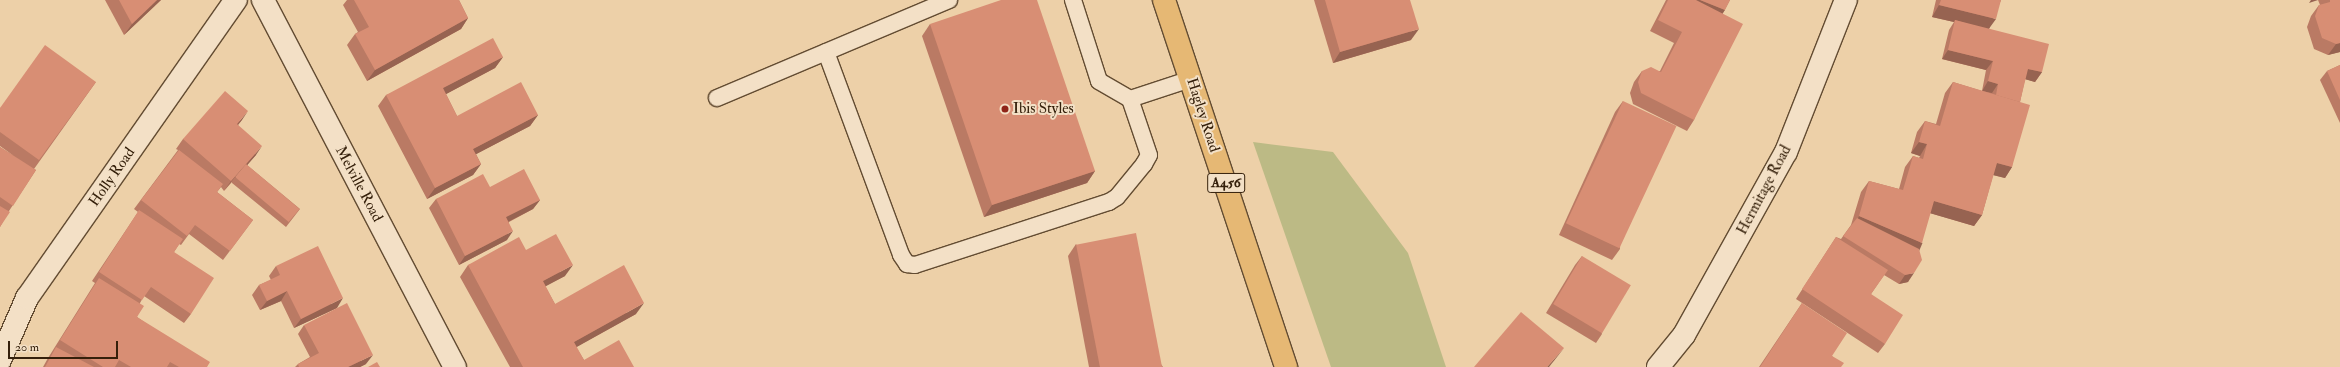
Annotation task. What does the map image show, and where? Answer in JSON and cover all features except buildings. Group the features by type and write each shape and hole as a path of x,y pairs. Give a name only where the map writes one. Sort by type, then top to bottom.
{"highway":[{"name":"Hagley Road","path":"1164,0 1286,367"}],"street":[{"name":"Holly Road","path":"0,360 27,298 236,0"},
{"name":"Melville Road","path":"263,0 455,367"},
{"name":"Hermitage Road","path":"1658,367 1684,335 1786,152 1846,0"}],"lane":[{"path":"717,98 949,0"},
{"path":"826,52 898,248 907,264 915,265 1108,202 1117,197 1149,155 1130,99 1099,81 1073,0"},
{"path":"1130,99 1191,79"}],"shaded area":[{"path":"1253,142 1333,152 1408,253 1446,367 1331,367"}],"place":[{"name":"Ibis Styles","path":"1005,109"}]}
